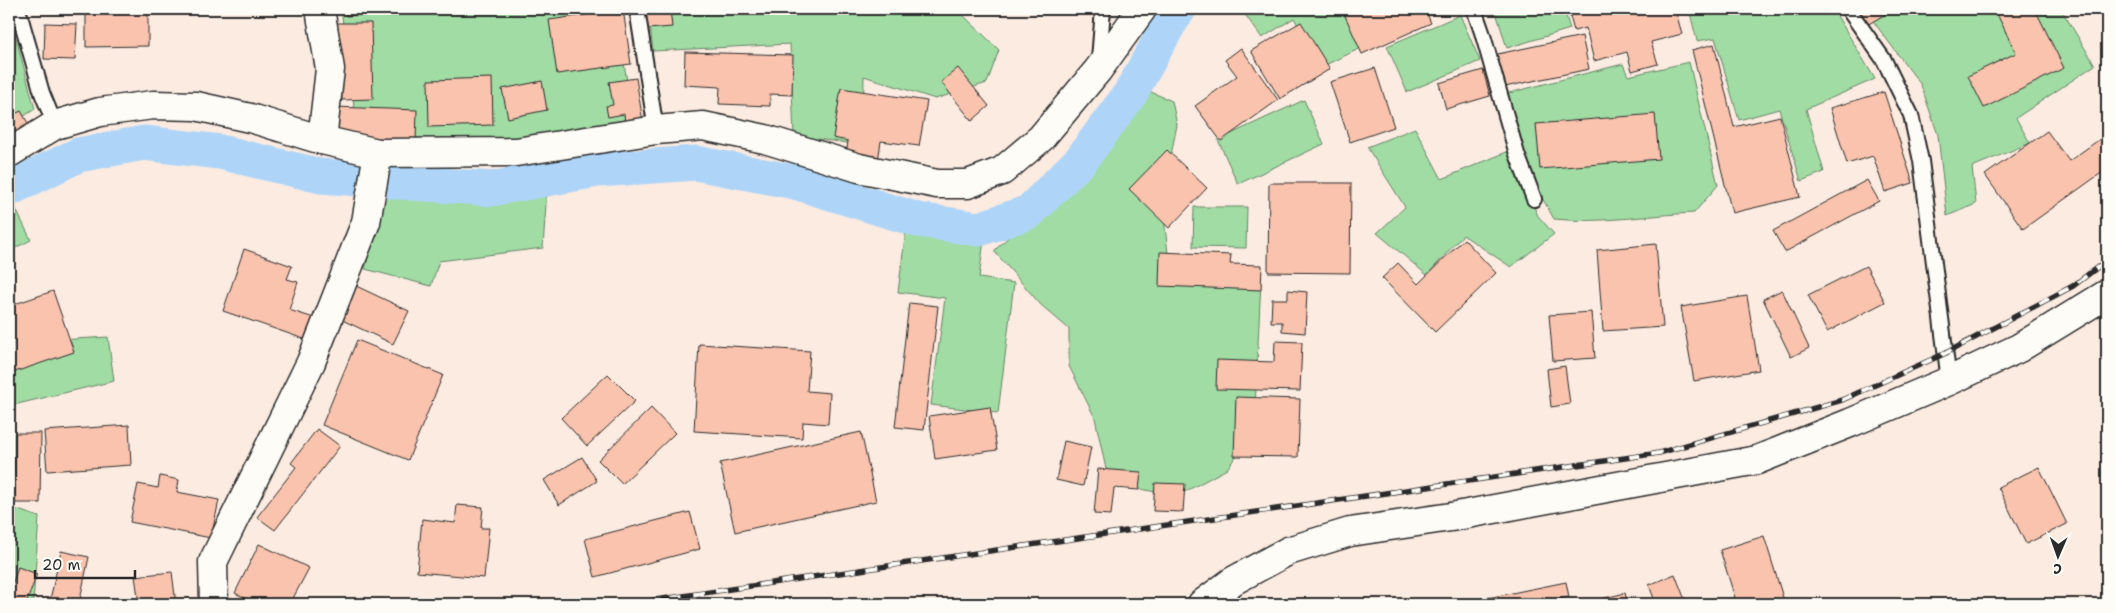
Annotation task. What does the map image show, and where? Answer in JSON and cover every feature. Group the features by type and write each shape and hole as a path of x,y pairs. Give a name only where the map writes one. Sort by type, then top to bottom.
{"street":[{"path":"320,9 330,69 322,140"},
{"path":"9,153 55,125 100,112 153,105 196,106 250,118 322,140 378,152 516,152 656,130 702,126 765,139 859,168 937,184 968,184 1002,171 1041,138 1098,70 1142,9"},
{"path":"214,604 214,562 311,362 366,222 378,152"},
{"path":"1202,604 1233,581 1288,551 1350,532 1451,517 1757,460 1949,381 2019,348 2107,294"}],"lane":[{"path":"18,9 42,93 55,125"},
{"path":"637,9 656,130"},
{"path":"1098,70 1103,9"},
{"path":"1474,9 1517,154 1534,199"},
{"path":"1848,9 1884,60 1911,115 1921,162 1949,381"}],"green space":[{"path":"341,9 615,9 634,124 506,149 357,130"},
{"path":"648,9 968,9 961,13 999,50 987,83 935,99 864,76 863,145 794,136 790,44 653,51"},
{"path":"1241,9 1443,9 1321,67 1294,18 1262,38"},
{"path":"1495,9 1564,9 1570,29 1507,48"},
{"path":"1689,9 1833,9 1875,79 1806,109 1824,172 1801,181 1779,109 1739,120 1715,38 1697,41"},
{"path":"1864,9 2061,9 2095,65 2016,118 2030,143 1972,167 1976,204 1947,216 1938,135 1921,85"},
{"path":"1460,15 1480,61 1407,92 1387,46"},
{"path":"13,27 35,109 9,126 9,28"},
{"path":"1689,62 1718,185 1694,213 1606,220 1554,219 1536,187 1505,94 1623,64 1628,76"},
{"path":"1139,90 1151,92 1172,101 1177,125 1162,199 1169,263 1261,280 1254,430 1227,469 1177,496 1109,483 1095,418 1069,366 1069,329 1041,305 994,251 1081,167"},
{"path":"1304,100 1324,144 1238,184 1218,140"},
{"path":"1415,128 1442,179 1509,151 1538,216 1554,234 1511,267 1463,235 1427,275 1377,233 1405,207 1367,147"},
{"path":"547,189 543,248 439,261 431,286 365,269 384,197 491,199"},
{"path":"9,195 31,240 9,251"},
{"path":"1194,207 1247,207 1246,248 1193,247"},
{"path":"906,230 984,240 979,278 1014,283 998,413 931,405 945,298 898,292"},
{"path":"108,337 114,381 9,406 9,343"},
{"path":"9,507 39,517 33,604 9,604"}],"building":[{"path":"86,9 148,9 148,46 86,47"},
{"path":"345,9 404,9 404,10 346,16"},
{"path":"599,9 623,9 631,64 557,74 549,20 599,13"},
{"path":"646,9 670,9 672,27 648,29"},
{"path":"1342,9 1425,9 1431,23 1362,54"},
{"path":"1568,9 1675,9 1682,34 1651,42 1658,64 1632,71 1627,52 1594,61 1586,28 1574,31"},
{"path":"1858,9 1894,9 1867,25"},
{"path":"2004,9 2035,9 2064,68 1984,108 1968,76 2016,53 1996,12"},
{"path":"1301,22 1330,69 1280,99 1251,51"},
{"path":"45,23 77,24 75,60 44,59"},
{"path":"337,23 371,23 373,99 342,100"},
{"path":"1582,36 1589,69 1500,88 1493,55"},
{"path":"1714,44 1734,127 1780,116 1800,197 1732,213 1692,50"},
{"path":"1241,48 1278,100 1221,141 1195,106 1237,76 1225,60"},
{"path":"685,52 793,55 792,95 770,94 770,106 719,104 720,87 684,85"},
{"path":"958,68 989,106 972,121 941,82"},
{"path":"1375,68 1394,127 1350,142 1330,82"},
{"path":"1483,70 1490,96 1446,109 1439,83"},
{"path":"492,78 493,125 429,127 428,80"},
{"path":"636,78 643,122 625,125 624,114 608,117 606,106 613,105 609,82"},
{"path":"542,81 547,110 508,118 502,89"},
{"path":"841,88 927,101 919,146 881,141 878,161 846,156 848,141 833,138"},
{"path":"1884,92 1913,183 1885,192 1873,156 1847,164 1830,108"},
{"path":"334,107 417,110 416,141 333,138"},
{"path":"21,111 32,130 9,143 9,117"},
{"path":"1655,114 1659,159 1540,169 1536,124"},
{"path":"2047,131 2069,161 2107,134 2107,169 2023,229 1985,175"},
{"path":"1167,150 1207,188 1169,228 1129,189"},
{"path":"1867,180 1879,201 1785,252 1773,231"},
{"path":"1269,183 1351,183 1350,273 1268,272"},
{"path":"1464,239 1496,273 1435,332 1382,278 1398,263 1418,284"},
{"path":"1656,244 1663,327 1603,331 1597,250"},
{"path":"244,249 292,266 287,279 298,282 289,310 314,318 307,340 223,311"},
{"path":"1160,252 1231,255 1230,264 1262,265 1261,290 1159,286"},
{"path":"1866,266 1885,302 1827,332 1808,295"},
{"path":"352,284 409,311 393,344 336,317"},
{"path":"1288,290 1307,292 1305,333 1282,331 1282,322 1271,322 1272,299 1288,299"},
{"path":"1782,290 1809,348 1791,357 1763,299"},
{"path":"53,291 74,352 9,374 9,306"},
{"path":"1747,296 1759,370 1694,381 1681,307"},
{"path":"909,303 938,306 924,430 895,427"},
{"path":"1591,312 1595,358 1553,361 1549,315"},
{"path":"357,340 443,375 408,460 322,425"},
{"path":"1275,341 1302,342 1300,391 1216,389 1217,360 1274,362"},
{"path":"699,344 810,351 807,391 830,393 828,424 803,422 802,438 694,431"},
{"path":"1565,366 1570,404 1551,407 1547,369"},
{"path":"608,374 635,401 587,446 561,418"},
{"path":"1236,397 1300,399 1298,457 1234,456"},
{"path":"990,407 997,450 935,459 929,416"},
{"path":"651,408 675,433 622,484 598,460"},
{"path":"129,425 131,465 47,471 44,431"},
{"path":"317,429 340,446 275,530 257,517 296,467 291,463"},
{"path":"861,432 876,501 735,532 720,463"},
{"path":"15,433 41,433 40,503 15,503"},
{"path":"1064,441 1091,447 1083,486 1056,480"},
{"path":"582,457 597,481 559,505 544,480"},
{"path":"2039,467 2067,524 2026,544 1998,487"},
{"path":"1098,469 1141,472 1139,490 1114,488 1111,515 1094,514"},
{"path":"160,476 179,480 177,492 219,500 211,538 130,522 138,484 158,488"},
{"path":"1155,483 1185,484 1183,512 1153,511"},
{"path":"457,505 483,507 481,528 489,528 484,578 417,572 422,519 455,523"},
{"path":"690,512 700,549 595,577 585,539"},
{"path":"1764,536 1785,604 1737,604 1720,550"},
{"path":"259,544 309,568 290,604 256,604 235,593"},
{"path":"61,551 89,557 79,604 49,604"},
{"path":"18,567 37,574 26,604 9,604 9,594"},
{"path":"172,572 176,604 139,604 135,576"},
{"path":"1675,574 1685,600 1674,604 1656,604 1649,585"},
{"path":"1566,582 1569,597 1535,604 1458,604"},
{"path":"1625,593 1628,604 1581,604"}],"waterway":[{"path":"9,189 78,155 144,143 220,152 321,176 491,189 597,170 696,163 795,182 918,220 979,229 1029,212 1081,160 1130,94 1179,9"}],"railway":[{"path":"628,604 1659,453 1842,400 1946,353 2073,286 2107,260"}]}
